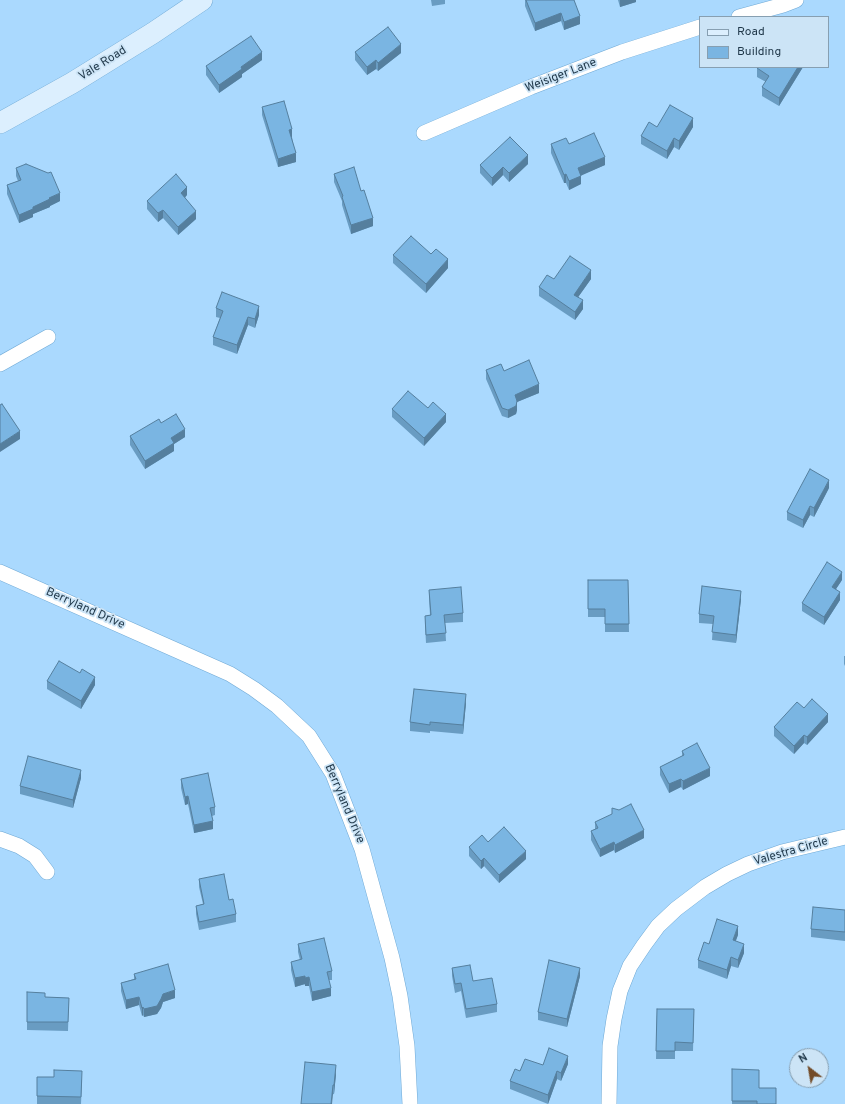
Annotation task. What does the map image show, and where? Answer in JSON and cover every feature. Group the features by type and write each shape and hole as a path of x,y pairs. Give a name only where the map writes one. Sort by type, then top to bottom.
{"main road":[{"name":"Vale Road","path":"0,124 72,83 153,33 202,0"}],"street":[{"path":"743,16 796,0"},
{"name":"Weisiger Lane","path":"424,133 531,87 580,68 622,52 699,27"},
{"path":"0,364 48,336"},
{"name":"Berryland Drive","path":"0,572 230,674 277,706 309,736 333,774 362,849 392,958 400,996 407,1046 410,1104"},
{"name":"Valestra Circle","path":"609,1104 610,1046 620,992 630,966 658,926 676,909 706,887 743,867 782,852 845,837"},
{"path":"0,839 19,846 35,856 47,872"}],"building":[{"path":"526,0 574,0 580,16 564,22 561,13 535,23"},
{"path":"388,27 401,44 378,63 376,60 367,67 355,52"},
{"path":"251,36 262,52 241,67 242,69 219,85 206,66"},
{"path":"757,68 797,68 779,98 762,87 769,76"},
{"path":"284,101 292,129 289,130 296,153 278,159 262,107"},
{"path":"670,105 693,118 679,141 674,138 667,151 641,136 649,122 657,127"},
{"path":"594,133 605,157 578,168 581,176 569,181 566,174 564,175 551,144 566,138 569,144"},
{"path":"510,137 528,155 509,173 503,167 492,178 480,165"},
{"path":"26,164 48,173 51,172 60,193 33,207 33,209 19,215 7,185 21,180 16,168"},
{"path":"354,167 361,191 364,190 373,218 351,225 342,197 343,196 334,174"},
{"path":"176,174 187,187 181,193 196,211 178,227 163,210 158,213 147,201"},
{"path":"411,236 431,254 436,249 448,259 426,284 393,255"},
{"path":"570,256 591,270 574,295 583,300 575,312 539,287 547,275 554,279"},
{"path":"222,292 259,306 255,319 248,317 237,345 213,337 223,311 216,308"},
{"path":"529,360 539,384 515,395 517,401 516,406 508,410 502,408 486,370 501,364 504,371"},
{"path":"408,391 428,408 433,402 446,414 424,438 392,409"},
{"path":"2,404 20,431 0,444 0,405"},
{"path":"176,414 185,429 171,438 174,443 145,461 130,436 159,419 161,423"},
{"path":"810,469 829,480 814,508 810,506 803,520 787,512"},
{"path":"827,562 842,572 832,587 840,592 824,617 802,603"},
{"path":"588,580 628,580 629,624 605,624 605,609 588,609"},
{"path":"702,586 741,591 736,635 712,632 714,616 699,614"},
{"path":"461,587 463,613 444,615 446,633 426,635 425,616 431,615 429,590"},
{"path":"59,661 80,673 82,669 95,677 81,701 47,681"},
{"path":"414,689 466,694 463,725 430,722 430,725 410,722"},
{"path":"812,699 828,714 807,737 804,735 794,746 774,727 797,702 804,708"},
{"path":"697,743 710,768 683,781 681,779 669,784 660,767 684,755 682,751"},
{"path":"28,756 81,770 73,800 20,786"},
{"path":"208,773 215,807 210,808 213,821 194,825 188,796 185,797 181,779"},
{"path":"631,804 644,830 615,845 614,842 600,849 591,831 598,828 595,822 612,814 612,808 619,810"},
{"path":"504,827 526,851 499,875 484,858 481,861 469,847 482,835 488,842"},
{"path":"224,874 229,900 233,899 236,914 199,922 196,906 204,904 199,879"},
{"path":"813,907 845,910 845,932 811,929"},
{"path":"717,919 738,926 733,940 744,944 738,960 731,957 727,970 698,960 704,942 709,944"},
{"path":"324,938 332,971 327,972 331,988 312,992 309,977 305,978 305,976 295,978 291,962 302,959 298,944"},
{"path":"549,960 580,968 567,1019 538,1012"},
{"path":"168,964 175,990 163,994 157,1006 144,1009 143,1007 142,1008 139,997 126,1000 121,983 136,979 134,974"},
{"path":"470,965 473,981 492,978 497,1004 466,1009 461,983 455,984 452,968"},
{"path":"27,992 45,993 45,997 69,998 68,1022 27,1022"},
{"path":"657,1009 694,1009 693,1043 675,1042 675,1051 656,1051"},
{"path":"549,1048 568,1056 561,1073 557,1071 548,1095 510,1081 515,1069 520,1071 525,1059 543,1065"},
{"path":"305,1062 336,1065 331,1104 301,1104"},
{"path":"732,1069 759,1070 759,1088 776,1088 776,1104 757,1104 757,1101 732,1101"},
{"path":"54,1070 82,1071 81,1097 37,1096 37,1077 54,1077"}]}
